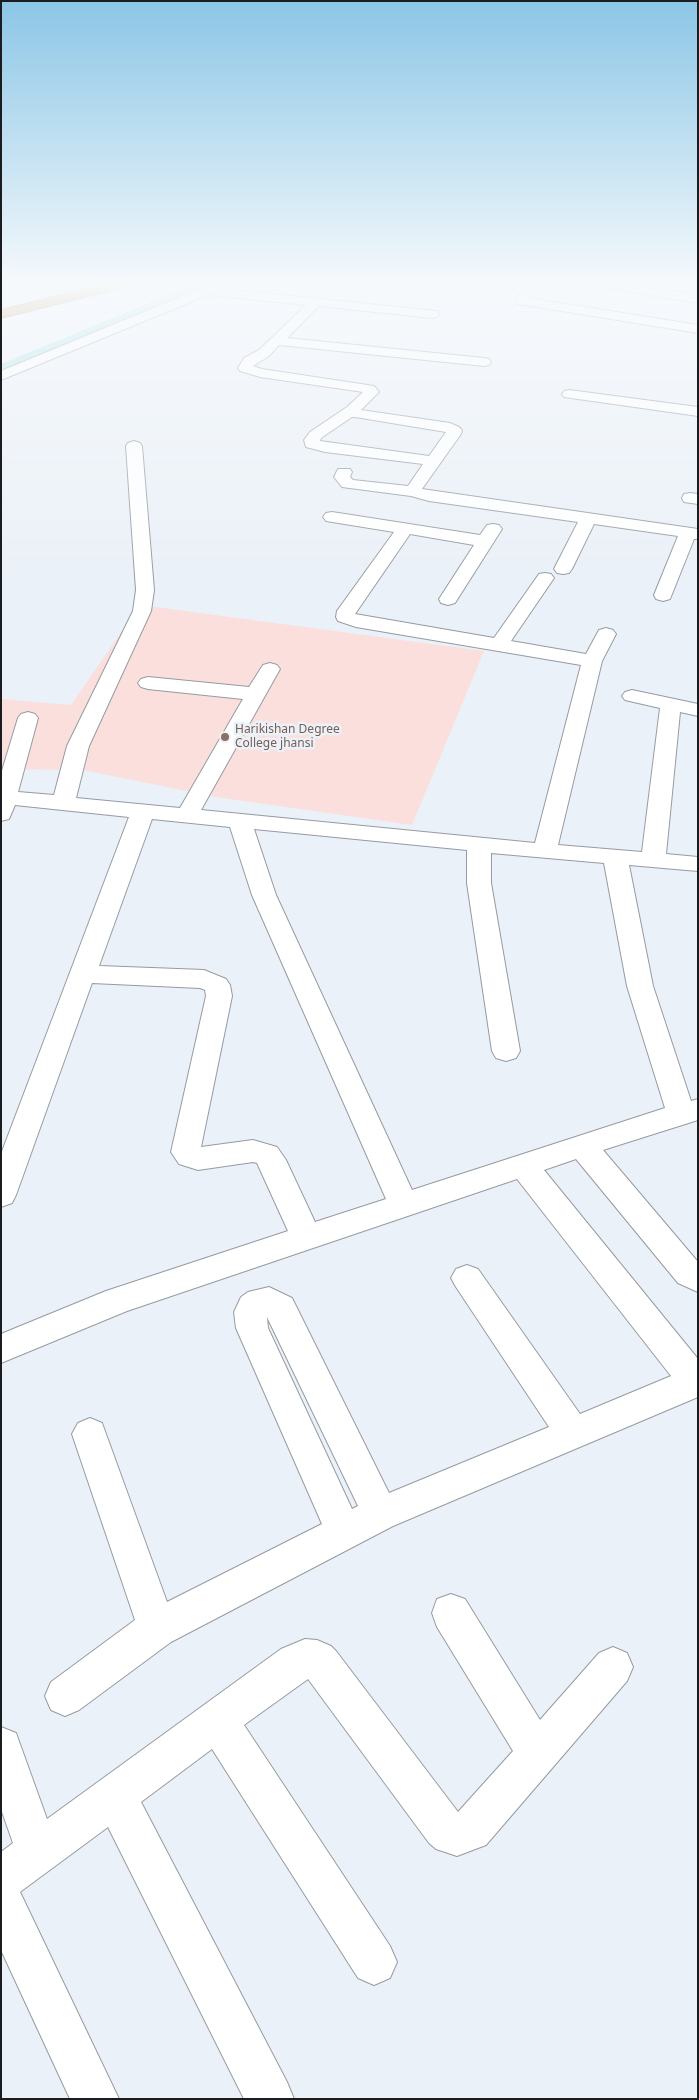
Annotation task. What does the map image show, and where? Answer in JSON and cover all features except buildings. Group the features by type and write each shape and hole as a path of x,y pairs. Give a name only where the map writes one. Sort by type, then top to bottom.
{"street":[{"path":"321,382 369,389 372,392 352,410 315,434 312,444 433,461"},
{"path":"569,394 698,412"},
{"path":"352,410 355,413 367,416 441,426 454,430 412,491"},
{"path":"64,803 78,746 142,611 145,590 134,446"},
{"path":"344,472 342,477 348,484 412,491 423,495 693,533 663,595"},
{"path":"448,599 509,507"},
{"path":"332,517 485,541"},
{"path":"563,569 589,518"},
{"path":"406,528 346,611 345,617 356,621 592,661"},
{"path":"500,645 545,578"},
{"path":"545,851 592,661 606,634"},
{"path":"187,815 270,668"},
{"path":"148,683 256,694"},
{"path":"632,696 698,710"},
{"path":"654,860 671,704"},
{"path":"28,718 3,803 64,803 545,851 698,864"},
{"path":"1,1195 143,811"},
{"path":"240,820 264,895 404,1206"},
{"path":"479,844 479,884 506,1051"},
{"path":"1,1349 117,1300 689,1112 640,986 615,857"},
{"path":"84,974 204,979 217,985 219,996 186,1152 189,1156 198,1159 253,1150 268,1155 308,1238"},
{"path":"582,1146 682,1266 698,1279"},
{"path":"65,1696 157,1628 380,1514 697,1381 524,1165"},
{"path":"467,1278 573,1433"},
{"path":"344,1532 252,1328 250,1312 259,1302 269,1300 280,1308 380,1514"},
{"path":"90,1434 157,1628"},
{"path":"451,1613 538,1754"},
{"path":"1,1880 295,1663 305,1659 317,1660 322,1664 444,1828 450,1834 457,1835 471,1830 613,1668"},
{"path":"217,1721 374,1962"},
{"path":"1,1748 38,1853"},
{"path":"115,1796 270,2099"},
{"path":"1,1900 95,2099"}],"shaded area":[{"name":"Harikishan Degree College jhansi","path":"140,605 484,651 412,825 216,797 83,770 1,769 1,699 71,705"}],"place":[{"name":"Harikishan Degree College jhansi","path":"225,737"}]}
